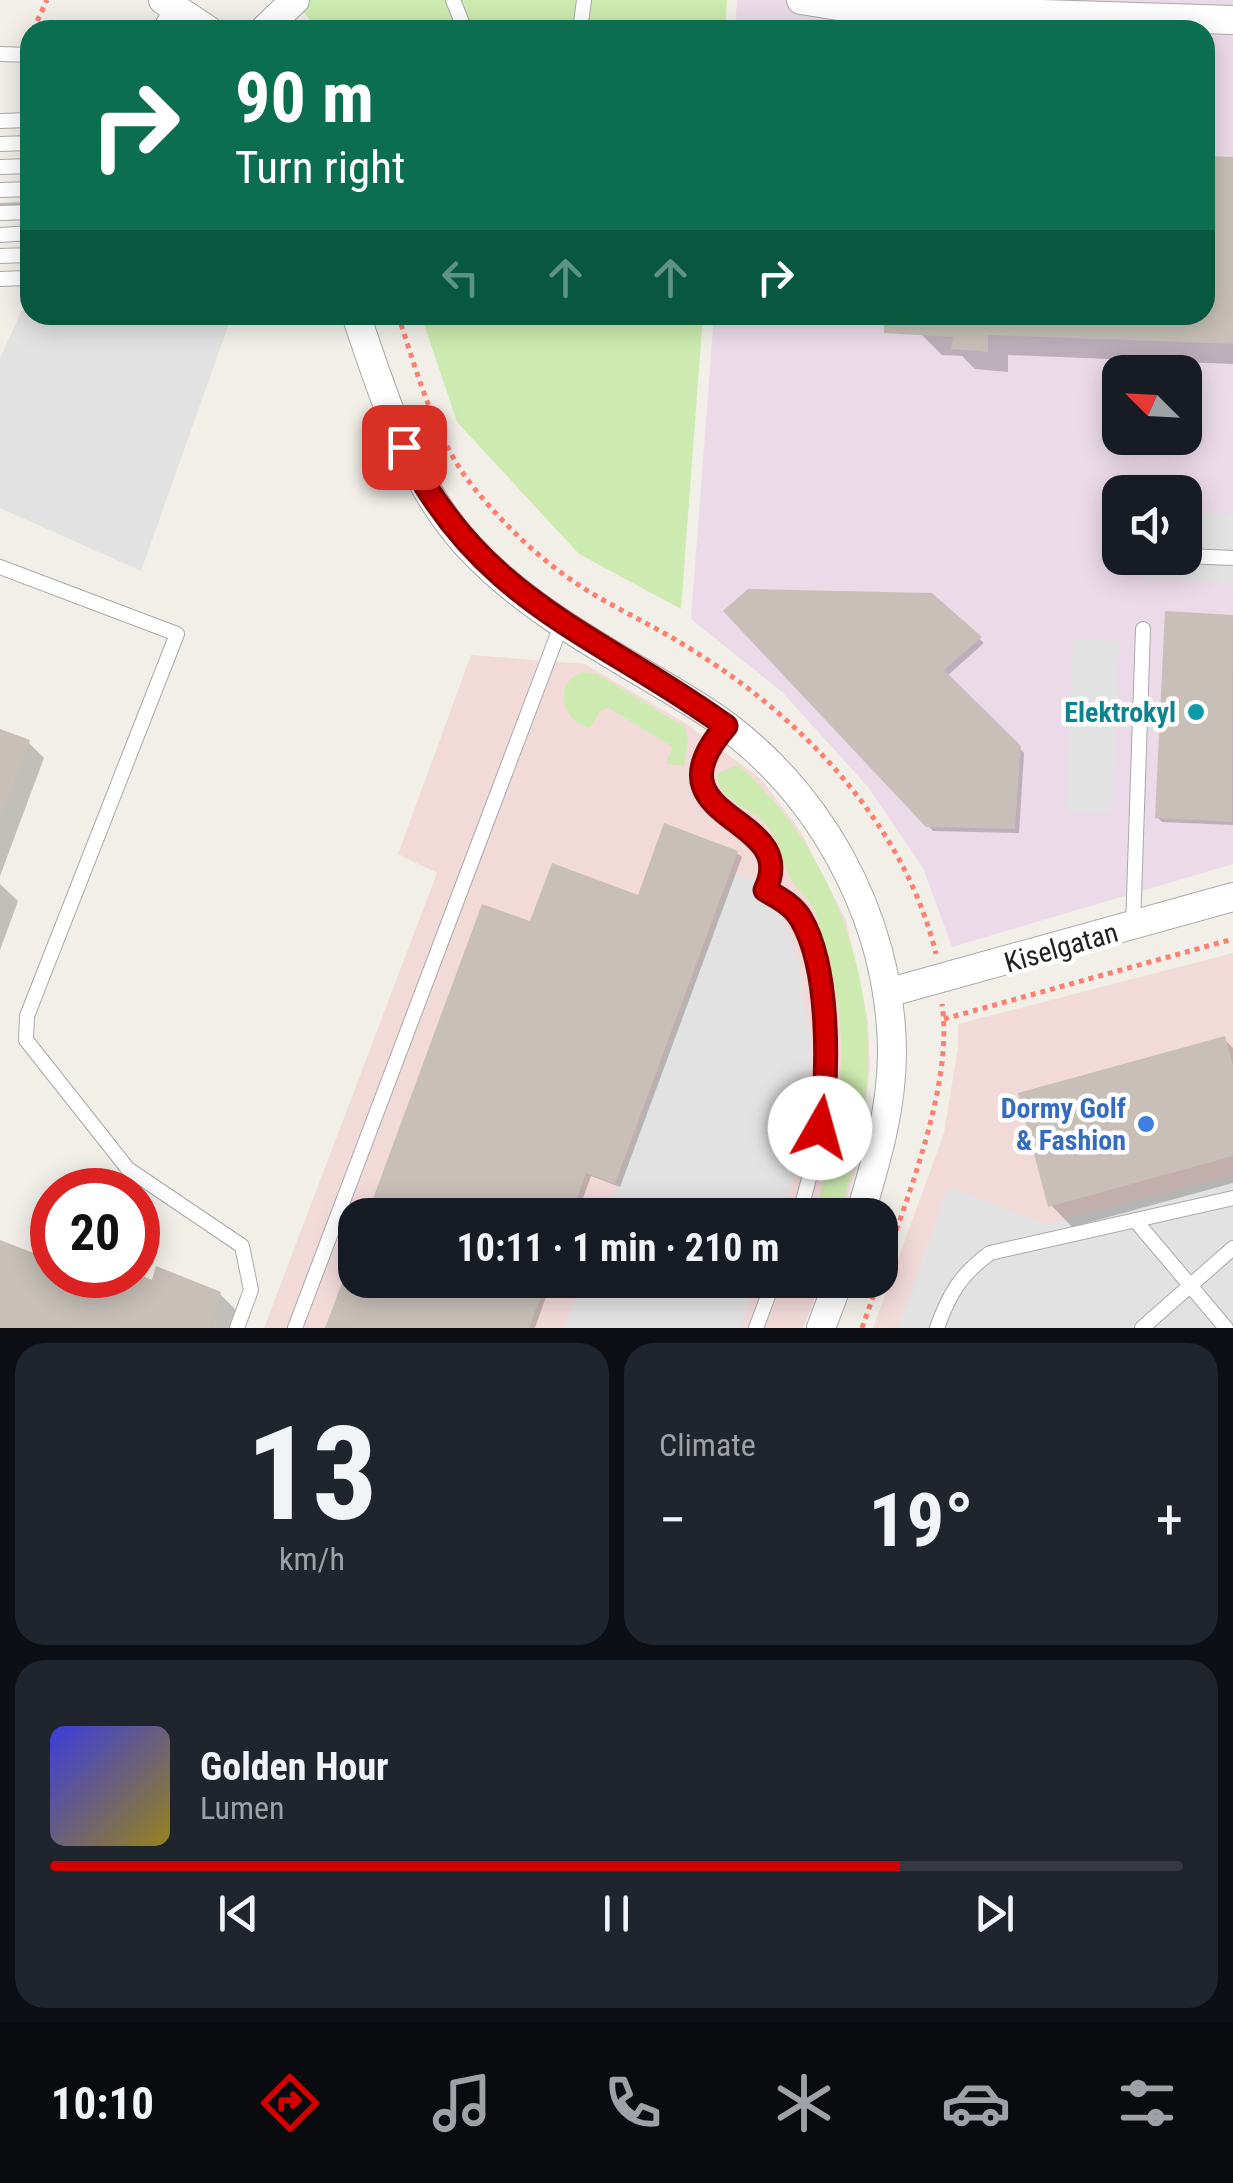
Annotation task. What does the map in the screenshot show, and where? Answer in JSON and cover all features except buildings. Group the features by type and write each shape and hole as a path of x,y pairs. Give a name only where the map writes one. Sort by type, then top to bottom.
{"street":[{"path":"274,20 295,0"},
{"path":"801,0 851,8 1233,20"},
{"path":"359,325 395,429 432,497 486,564 562,623 726,726 775,766 834,845 859,896 887,993 892,1054 884,1134 865,1198"},
{"name":"Kiselgatan","path":"887,993 1233,897"},
{"path":"822,1328 832,1298"}],"lane":[{"path":"1202,557 1233,558"},
{"path":"0,567 177,634 26,1016 26,1040 128,1169 242,1246 251,1290 236,1328"},
{"path":"295,1328 562,623"},
{"path":"1133,926 1143,628"},
{"path":"726,726 704,754 700,770 702,787 711,802 754,832 772,861 772,876 765,890 786,901 802,920 816,964 826,1024 825,1100 804,1198"},
{"path":"936,1328 948,1296 966,1270 990,1252 1233,1198"},
{"path":"1135,1220 1226,1328"},
{"path":"1142,1328 1233,1248"},
{"path":"756,1328 767,1298"}],"path":[{"path":"944,1019 1233,939"},
{"path":"862,1328 873,1298"}],"shaded area":[{"path":"737,0 1233,0 1233,864 952,947 923,868 868,787 782,692 691,619 713,325 1215,325 1215,20 736,20"},
{"path":"20,314 20,325 228,325 141,571 0,508 0,358"},
{"path":"1202,513 1233,515 1233,583 1146,579 1146,575 1202,575"},
{"path":"1073,639 1119,641 1112,813 1066,812"},
{"path":"471,655 585,664 685,723 761,779 801,832 846,920 868,1021 870,1069 856,1168 847,1198 338,1198 338,1298 815,1298 803,1328 264,1328 437,873 398,854"},
{"path":"733,873 771,887 798,960 810,1039 807,1120 787,1198 612,1198"},
{"path":"1233,953 1233,1328 873,1328 884,1298 898,1298 898,1259 944,1133 958,1024"},
{"path":"1233,1175 1233,1328 898,1328 948,1187 1046,1224"},
{"path":"575,1298 751,1298 740,1328 564,1328"}],"green space":[{"path":"294,0 727,0 726,20 310,20"},
{"path":"424,325 702,325 681,609 579,554 457,422"},
{"path":"584,672 597,674 685,727 688,742 684,766 666,764 673,747 607,707 590,728 572,718 564,692 574,677"},
{"path":"738,765 766,793 813,857 847,931 865,1009 868,1049 864,1112 844,1198 819,1198 837,1112 841,1046 833,978 814,910 791,879 771,832 761,819 723,791 717,774"}],"place":[{"name":"Elektrokyl","path":"1196,712"},
{"name":"Dormy Golf & Fashion","path":"1146,1124"}],"route":[{"path":"404,447 452,526 512,587 726,726 704,754 700,770 702,787 728,818 754,832 772,861 772,876 765,890 786,901 802,920 816,964 826,1024 827,1086 820,1128"}]}
